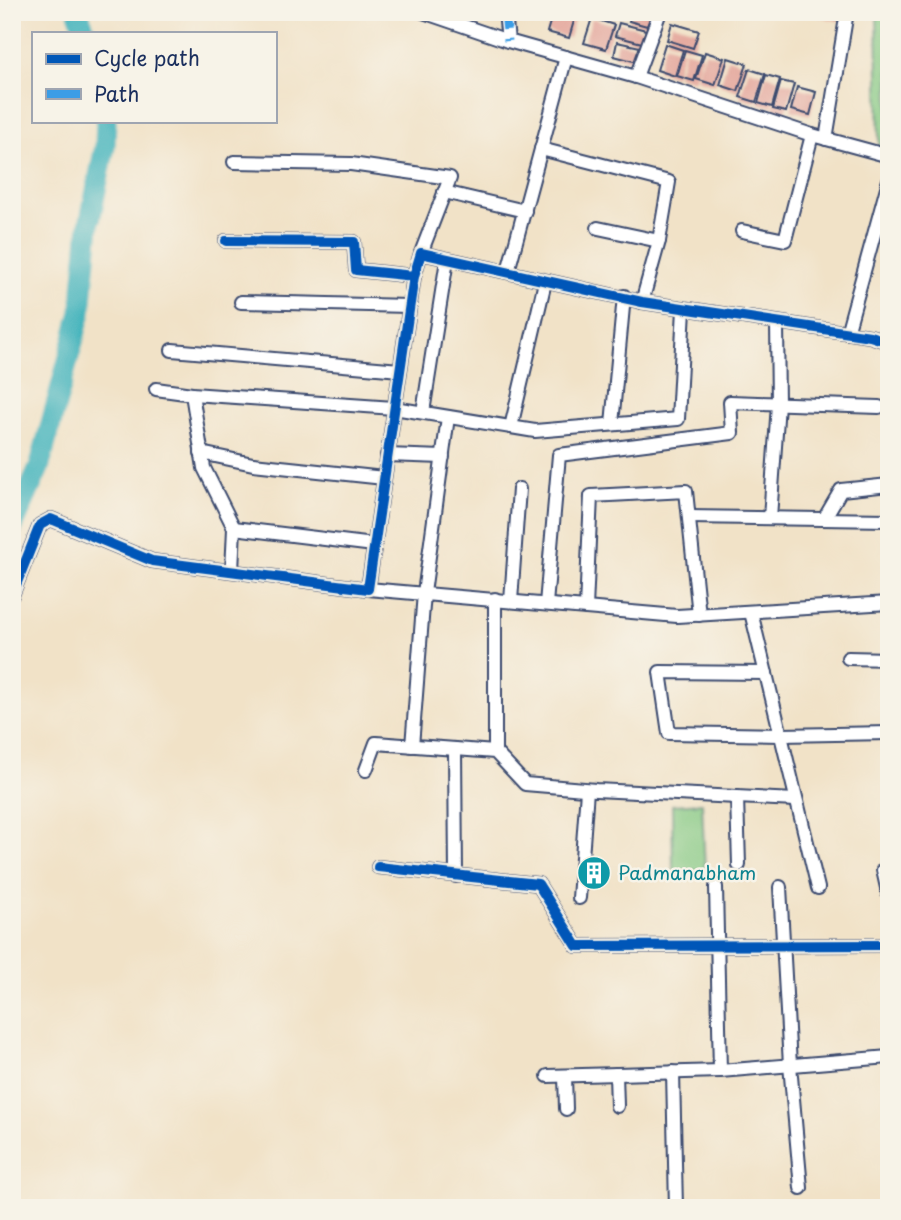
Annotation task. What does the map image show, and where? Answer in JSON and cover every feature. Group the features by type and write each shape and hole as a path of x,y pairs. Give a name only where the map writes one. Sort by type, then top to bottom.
{"street":[{"path":"423,12 508,41 636,77 813,135 889,156"},
{"path":"505,12 508,41"},
{"path":"636,77 660,12"},
{"path":"826,139 847,12"},
{"path":"508,271 566,57"},
{"path":"743,231 785,240 813,135"},
{"path":"541,149 669,182 659,241 642,302"},
{"path":"234,162 351,164 450,177 414,276 368,589"},
{"path":"847,333 889,180"},
{"path":"444,192 524,211"},
{"path":"598,228 659,241"},
{"path":"226,241 354,242 356,270 414,276"},
{"path":"421,253 642,302 847,333 889,342"},
{"path":"423,412 447,260"},
{"path":"511,427 545,282"},
{"path":"612,424 624,296"},
{"path":"241,302 409,306"},
{"path":"156,389 192,394 394,408 535,431 678,419 684,309"},
{"path":"770,518 778,404 777,324"},
{"path":"172,350 400,370"},
{"path":"192,394 204,468 234,528 232,571"},
{"path":"546,604 559,455 732,433 730,402 879,407"},
{"path":"412,746 424,593 448,417"},
{"path":"201,453 253,464 384,478"},
{"path":"387,455 443,457"},
{"path":"824,519 841,489 889,485"},
{"path":"511,601 519,489"},
{"path":"586,608 591,496 686,491 699,615"},
{"path":"689,517 889,520"},
{"path":"12,595 40,525 51,519 152,561 368,589 677,616 889,603"},
{"path":"234,528 374,545"},
{"path":"495,599 495,752"},
{"path":"751,612 818,888"},
{"path":"848,657 889,659"},
{"path":"766,673 660,672 669,733 889,733"},
{"path":"366,770 376,743 495,752 525,784 587,790 796,800"},
{"path":"455,749 456,876"},
{"path":"579,898 587,790"},
{"path":"737,797 738,864"},
{"path":"378,867 538,884 577,946 889,945"},
{"path":"889,870 883,870 889,897"},
{"path":"716,887 720,1071"},
{"path":"780,887 790,1065 802,1188"},
{"path":"548,1076 720,1071 889,1057"},
{"path":"673,1072 676,1208"},
{"path":"616,1074 617,1106"},
{"path":"565,1076 566,1109"}],"green space":[{"path":"877,12 889,12 889,147 879,145"},
{"path":"702,803 705,871 673,870 672,805"}],"building":[{"path":"553,12 576,14 569,38 547,32"},
{"path":"632,12 652,12 647,26 629,21"},
{"path":"819,12 841,12 839,21 818,16"},
{"path":"592,18 614,25 606,49 584,43"},
{"path":"619,23 646,30 642,43 615,36"},
{"path":"672,23 699,31 693,48 667,40"},
{"path":"617,42 640,47 637,62 614,56"},
{"path":"665,44 683,50 675,76 657,70"},
{"path":"685,50 702,55 694,81 677,76"},
{"path":"705,52 724,58 715,85 696,79"},
{"path":"728,58 747,64 738,91 720,85"},
{"path":"749,69 765,74 756,102 740,97"},
{"path":"766,75 780,79 772,107 758,103"},
{"path":"781,81 794,84 786,112 773,109"},
{"path":"797,87 816,92 810,115 791,110"},
{"name":"Padmanabham","path":"584,865 605,867 604,880 584,878"}],"waterway":[{"path":"78,12 86,32"},
{"path":"12,529 39,468 81,312 89,225 105,146 106,122"}],"marked path":[{"path":"505,12 508,41"}],"cycle path":[{"path":"226,241 354,242 356,270 414,276 421,253 642,302 870,336 889,342"},
{"path":"12,595 40,525 51,519 152,561 368,589 414,276"},
{"path":"378,867 538,884 577,946 889,945"}],"place":[{"name":"Padmanabham","path":"594,873"}]}
